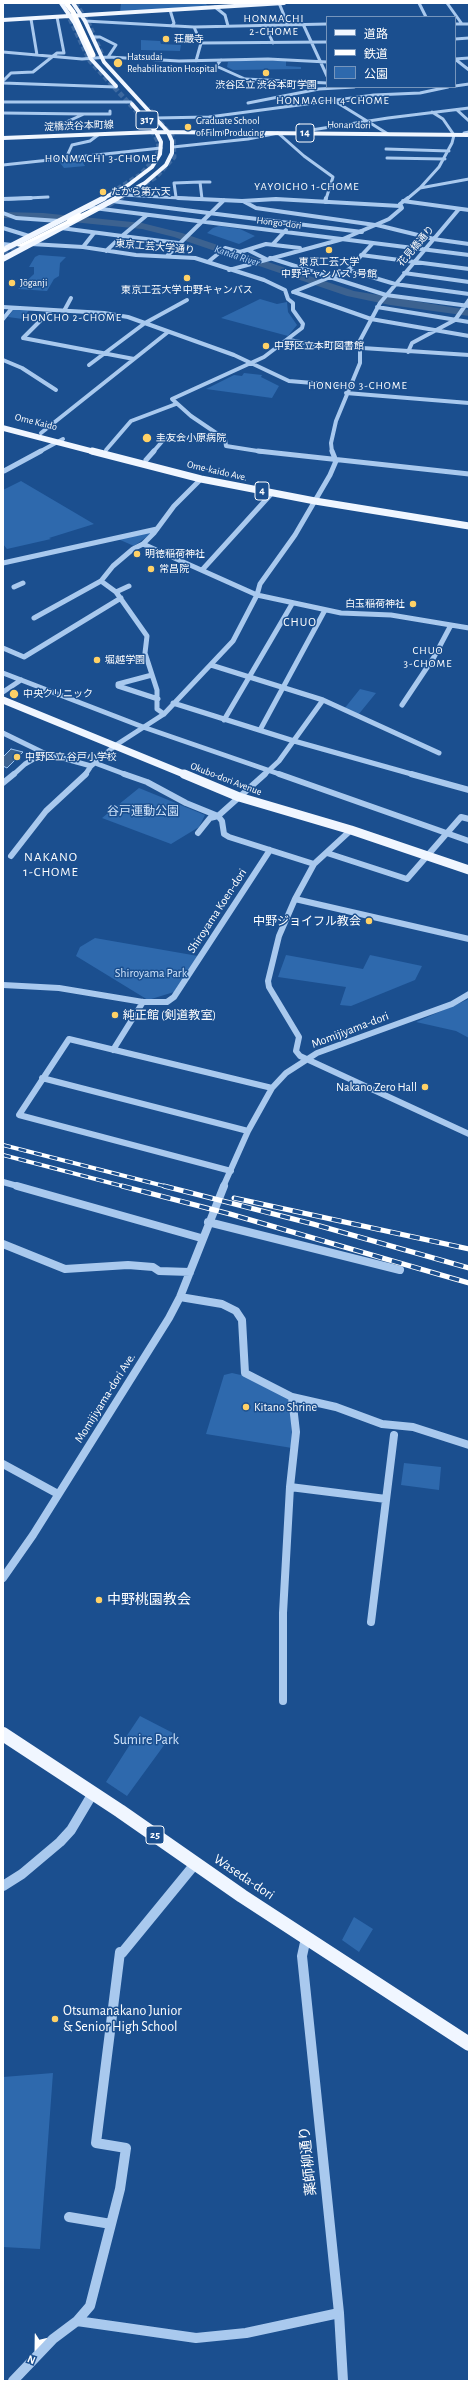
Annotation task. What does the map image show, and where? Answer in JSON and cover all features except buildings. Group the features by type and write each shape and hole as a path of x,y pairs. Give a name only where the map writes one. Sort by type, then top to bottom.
{"highway":[{"path":"66,3 73,12 93,56"},
{"path":"69,3 76,12 93,56"},
{"path":"19,246 98,208"}],"main road":[{"name":"317","path":"62,3 71,16 93,56 120,91 156,132 161,148"},
{"name":"317","path":"73,3 82,15 102,58 122,84 168,132 173,147"},
{"path":"210,3 215,7"},
{"path":"3,20 284,3"},
{"name":"Honan dori","path":"156,132 468,134"},
{"name":"淀橋渋谷本町線","path":"3,138 156,132"},
{"path":"98,208 123,195 161,171 170,158 173,147"},
{"path":"3,259 61,228 75,218 86,207 136,180 152,167 161,148"},
{"path":"3,248 60,221 75,218"},
{"name":"Ome Kaido","path":"3,424 41,433 61,440"},
{"name":"Ome Kaido","path":"3,428 61,440"},
{"name":"Ome-kaido Ave.","path":"61,440 206,475 316,499 469,526"},
{"name":"Ome-kaido Ave.","path":"61,440 201,479 272,493 469,522"},
{"name":"Okubo-dori Avenue","path":"3,700 116,745 239,797 351,830 469,870"},
{"name":"Waseda-dori","path":"3,1734 93,1793 306,1938 469,2044"}],"street":[{"path":"279,3 288,24"},
{"path":"419,3 426,16"},
{"path":"448,3 462,24"},
{"path":"215,7 224,15 228,26"},
{"path":"170,10 174,23 172,26"},
{"path":"3,82 11,73 33,72 57,53 64,53 57,17"},
{"path":"31,18 37,55"},
{"path":"85,21 194,27 326,24"},
{"path":"303,24 326,73"},
{"path":"456,24 469,24"},
{"path":"266,25 273,43"},
{"path":"194,27 201,43 196,61"},
{"path":"93,37 100,37 116,45 114,51 108,57"},
{"path":"456,38 469,38"},
{"path":"201,43 326,42"},
{"path":"3,52 53,57 93,56 102,58 196,61 268,59 326,62"},
{"path":"456,59 469,58"},
{"path":"220,60 216,66 245,79 326,83"},
{"path":"456,60 469,70"},
{"path":"3,82 120,91"},
{"path":"456,86 469,84"},
{"path":"248,103 327,88"},
{"path":"155,118 209,117 374,95 420,93 443,88"},
{"path":"333,100 370,121 388,134"},
{"path":"3,102 131,102"},
{"path":"305,133 305,131 370,121 469,108"},
{"path":"457,110 469,121"},
{"path":"3,113 110,114 110,111"},
{"path":"229,270 303,248 343,239 362,232 396,214 402,208 400,206 403,201 420,188 445,159 449,151 454,135 443,119 432,112"},
{"path":"64,123 84,114"},
{"path":"173,147 248,139 278,133 333,177 325,202"},
{"path":"67,156 72,145 90,141 95,139 98,135"},
{"path":"3,165 67,156 161,148"},
{"path":"386,149 449,151"},
{"path":"387,158 445,159"},
{"path":"420,188 469,179"},
{"path":"200,182 202,199"},
{"path":"176,197 174,183 210,182"},
{"path":"123,195 242,201 276,199 400,206"},
{"path":"3,199 48,196"},
{"path":"183,209 191,198"},
{"path":"167,256 181,240 224,200"},
{"path":"112,201 292,222 362,232"},
{"path":"242,201 256,208 376,225 434,239 469,244"},
{"path":"272,244 292,222 301,215 308,201"},
{"path":"403,201 469,210"},
{"name":"Hongo-dori","path":"86,207 469,255"},
{"name":"花見橋通り","path":"378,307 404,273 459,209"},
{"path":"4,213 14,218 60,221"},
{"path":"106,251 147,214"},
{"path":"242,226 251,217"},
{"path":"3,227 14,218"},
{"path":"3,227 29,236"},
{"path":"61,228 178,244"},
{"path":"83,247 94,233"},
{"path":"373,243 348,270 286,294 293,303 293,310 303,324 302,328 289,340 252,363 172,399 190,416 225,439 226,446 271,454 334,459 469,474"},
{"name":"東京工芸大学通り","path":"31,244 83,247 136,255 190,257 279,286 285,290 286,294"},
{"path":"208,262 224,248 240,252 266,244 272,244 303,248"},
{"path":"248,250 270,259 386,295 467,306"},
{"path":"362,255 469,269"},
{"path":"348,270 395,284 469,294"},
{"path":"404,273 469,282"},
{"path":"294,292 371,319 469,336"},
{"path":"64,311 71,298"},
{"path":"89,365 145,323 187,300"},
{"path":"408,352 410,351 412,343 454,320 467,306 469,300"},
{"path":"3,307 128,317 252,363 289,381 349,386"},
{"path":"11,856 46,811 90,770 93,764 116,745 164,714 233,641 257,595 260,584 295,535 330,475 336,461 334,459 332,443 336,421 349,386 360,363 358,348 378,307 469,322"},
{"path":"3,319 12,308"},
{"path":"52,310 23,338 134,359"},
{"path":"41,433 168,332"},
{"path":"289,340 358,348 469,355"},
{"path":"3,360 22,368 56,390"},
{"path":"346,394 469,403"},
{"path":"106,450 131,421 176,404"},
{"path":"146,460 166,437"},
{"path":"4,471 61,440"},
{"path":"34,618 101,580 113,566 133,549 143,544 157,529 174,506 201,479"},
{"path":"203,570 272,493"},
{"path":"3,563 157,529"},
{"path":"143,544 257,595 292,604 325,610 391,615 469,628"},
{"path":"101,580 121,598 147,636 145,653 158,699 157,709 164,714"},
{"path":"14,587 23,583"},
{"path":"116,592 129,586"},
{"path":"3,648 24,657 121,598"},
{"path":"224,720 292,604"},
{"path":"260,730 325,610"},
{"path":"402,705 434,657 451,625"},
{"path":"211,665 285,686 323,700 439,753"},
{"path":"3,673 143,727 376,806 446,834 469,841"},
{"path":"152,675 118,684 118,686 158,699"},
{"path":"3,692 21,680"},
{"path":"198,833 210,818 218,816 279,761 323,700"},
{"path":"173,704 294,741 469,790"},
{"path":"3,733 44,753 93,764 146,782 186,803 218,816 222,821 224,834 229,838 314,864"},
{"path":"3,783 10,776 44,753"},
{"path":"3,775 10,776"},
{"path":"326,853 407,879 461,817 469,818"},
{"path":"351,830 314,864 295,899 279,936 268,981 273,994 299,1037 296,1051 300,1056 469,1134"},
{"name":"Shiroyama Koen-dori","path":"143,1002 167,1002 174,997 270,850"},
{"path":"295,899 469,939"},
{"path":"3,985 59,988 143,1002 113,1050"},
{"name":"Momijiyama-dori","path":"208,1222 248,1131 272,1088 286,1073 306,1059 326,1049 452,1004 469,994"},
{"path":"231,1171 19,1115 69,1039 272,1088"},
{"path":"42,1078 248,1131"},
{"path":"3,1182 201,1238"},
{"path":"208,1222 400,1270"},
{"name":"Momijiyama-dori Ave.","path":"3,1578 21,1554 156,1340 180,1297 208,1222"},
{"path":"3,1244 65,1269 128,1265 153,1268 159,1271 190,1272"},
{"path":"180,1297 230,1307 236,1311 242,1320 245,1373 292,1398 336,1407 382,1424 413,1427 469,1445"},
{"path":"283,1701 283,1612 290,1487 296,1432 292,1398"},
{"path":"371,1622 394,1435"},
{"path":"3,1464 58,1494"},
{"path":"290,1487 386,1499"},
{"path":"3,1886 22,1874 60,1842 71,1830 93,1793"},
{"path":"13,2381 53,2339 77,2321 90,2306 120,2189 126,2148 96,2143 120,1952 122,1953 196,1864"},
{"name":"薬師柳通り","path":"306,1938 302,1956 339,2314 343,2381"},
{"path":"69,2217 111,2224"},
{"path":"77,2321 196,2338 246,2333 339,2314"}],"green space":[{"path":"205,3 208,6 120,12 121,4"},
{"path":"141,40 160,41 161,44 181,45 180,51 141,50"},
{"path":"286,61 286,66 301,67 301,69 233,70 227,67 228,62"},
{"path":"69,157 72,162 82,161 85,166 64,168 57,159"},
{"path":"219,226 240,229 255,236 239,244 207,233 213,228"},
{"path":"39,255 66,257 60,263 59,276 54,279 47,291 18,289 34,274 34,267 29,267 35,257"},
{"path":"260,299 277,304 287,302 288,312 297,325 288,336 221,318"},
{"path":"14,309 29,310 27,313 35,315 30,320 8,317"},
{"path":"244,373 262,375 261,377 279,386 272,398 206,389 234,375 242,376"},
{"path":"21,481 94,524 49,538 51,539 7,549 3,544 3,490"},
{"path":"153,532 134,546 118,539"},
{"path":"360,689 376,693 358,715 344,709"},
{"name":"谷戸運動公園","path":"139,788 205,815 199,827 171,844 102,818"},
{"name":"Shiroyama Park","path":"95,938 198,956 174,992 148,1000 76,956 80,947"},
{"path":"286,955 363,969 370,955 422,966 415,980 351,1006 340,1005 346,987 278,977"},
{"path":"469,999 469,1038 456,1031 416,1022"},
{"path":"232,1373 254,1378 291,1398 292,1448 206,1434 224,1375"},
{"path":"404,1463 441,1467 439,1490 401,1485"},
{"name":"Sumire Park","path":"140,1716 173,1733 127,1796 106,1782 129,1746 122,1743"},
{"path":"354,1917 373,1929 359,1952 342,1940"},
{"path":"53,2073 40,2249 3,2247 3,2077"}],"shaded area":[{"path":"11,749 23,752 7,768 3,766 3,757"}],"waterway":[{"name":"Kanda River","path":"3,215 43,216 142,226 178,235 351,294 390,302 469,313"}],"tunnel":[{"path":"75,3 88,22 102,55"},
{"path":"70,19 90,61 138,113"},
{"path":"119,199 156,177 174,157 173,137 148,108"},
{"path":"111,193 140,175 155,159 159,149 158,141 150,127"},
{"path":"108,205 120,198"},
{"path":"3,255 19,246"}],"railway":[{"path":"3,1145 168,1187"},
{"path":"3,1155 126,1187"},
{"path":"122,1186 230,1214 469,1283"},
{"path":"164,1186 313,1224 469,1268"},
{"path":"234,1198 469,1249"}],"place":[{"name":"荘嚴寺","path":"166,39"},
{"name":"Hatsudai Rehabilitation Hospital","path":"118,63"},
{"name":"渋谷区立 渋谷本町学園","path":"266,73"},
{"name":"Graduate School of Film Producing","path":"188,127"},
{"name":"たから第六天","path":"103,192"},
{"name":"東京工芸大学 中野キャンパス 3号館","path":"329,250"},
{"name":"東京工芸大学 中野キャンパス","path":"187,278"},
{"name":"Jōganji","path":"12,283"},
{"name":"中野区立本町図書館","path":"266,346"},
{"name":"圭友会小原病院","path":"147,438"},
{"name":"明徳稲荷神社","path":"137,554"},
{"name":"常昌院","path":"151,569"},
{"name":"白玉稲荷神社","path":"413,604"},
{"name":"堀越学園","path":"97,660"},
{"name":"中央クリニック","path":"14,694"},
{"name":"中野区立 谷戸小学校","path":"17,757"},
{"name":"中野ジョイフル教会","path":"369,921"},
{"name":"純正館 (剣道教室)","path":"115,1015"},
{"name":"Nakano Zero Hall","path":"425,1087"},
{"name":"Kitano Shrine","path":"246,1407"},
{"name":"中野桃園教会","path":"99,1600"},
{"name":"Otsumanakano Junior & Senior High School","path":"55,2019"}],"district":[{"name":"HONMACHI 2-CHOME","path":"274,25"},
{"name":"HONMACHI 4-CHOME","path":"333,101"},
{"name":"HONMACHI 3-CHOME","path":"101,159"},
{"name":"YAYOICHO 1-CHOME","path":"307,187"},
{"name":"HONCHO 2-CHOME","path":"72,318"},
{"name":"HONCHO 3-CHOME","path":"358,386"},
{"name":"CHUO","path":"300,622"},
{"name":"CHUO 3-CHOME","path":"428,657"},
{"name":"NAKANO 1-CHOME","path":"51,864"}]}
